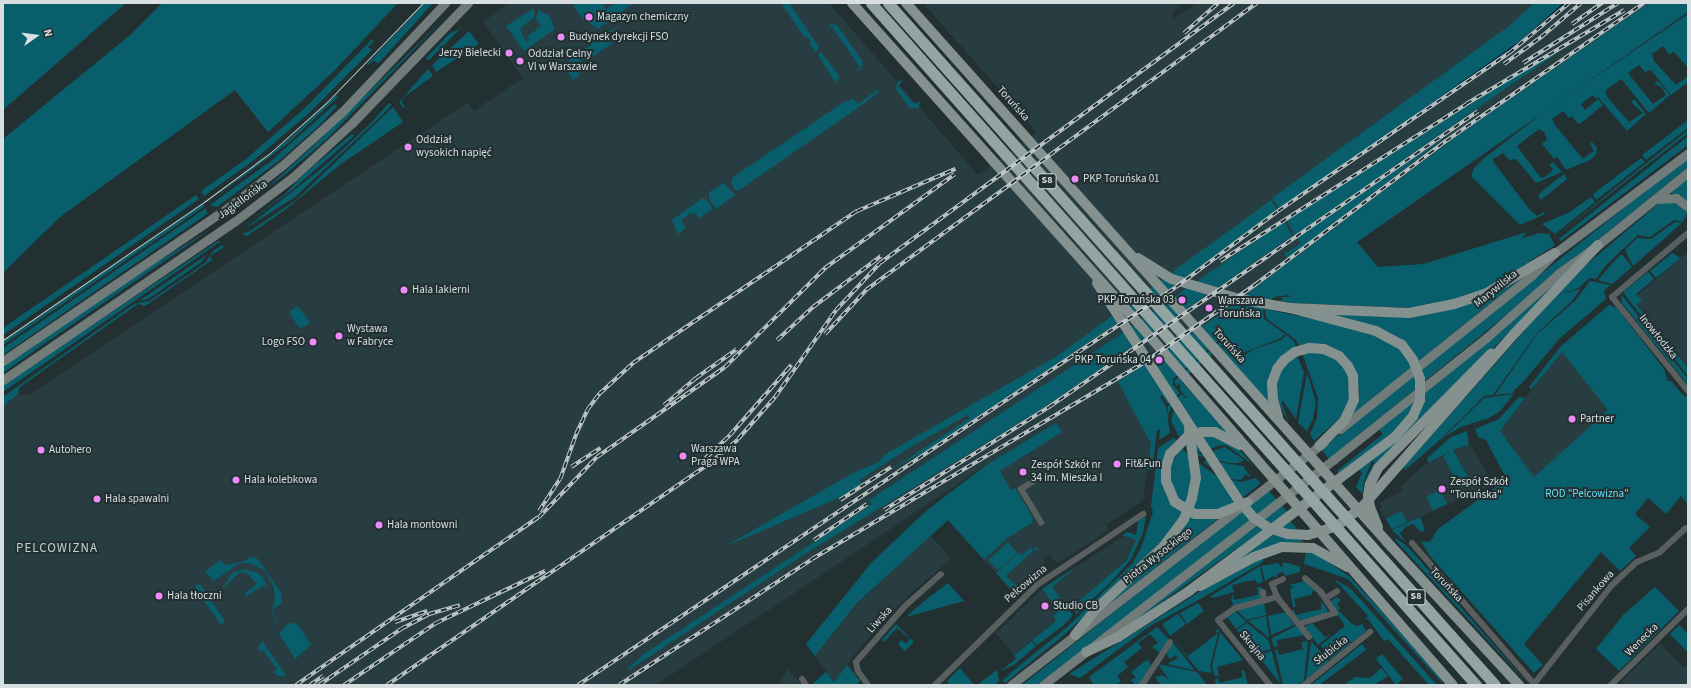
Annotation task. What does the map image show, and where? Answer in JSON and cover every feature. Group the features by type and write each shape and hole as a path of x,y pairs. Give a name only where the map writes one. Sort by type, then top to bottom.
{"highway":[{"name":"S8","path":"870,3 1475,685"},
{"name":"S8","path":"888,3 1495,685"},
{"path":"1471,658 1499,685"}],"main road":[{"name":"Jagiellońska","path":"3,361 226,209 284,164 342,112 445,3"},
{"name":"Jagiellońska","path":"3,380 234,222 293,177 352,123 468,3"},
{"path":"852,3 1259,460 1453,685"},
{"name":"Toruńska","path":"906,3 1215,351 1519,685"},
{"name":"Marywilska","path":"1319,446 1532,275 1555,253 1688,153"},
{"path":"1043,685 1333,460 1486,338 1558,274 1598,245 1688,172"},
{"path":"1650,202 1670,197 1679,199 1688,207"},
{"path":"1086,652 1118,637 1189,591 1395,437 1415,412 1420,396 1420,379 1413,360 1402,345 1376,331 1290,308 1239,299 1172,279 1143,262 1108,230"},
{"path":"1090,271 1106,302 1246,510 1269,528 1296,536 1325,531 1348,518 1414,450 1515,333 1598,245"},
{"path":"1290,308 1377,313 1409,313 1433,309 1454,304 1495,289 1555,253"},
{"path":"1388,542 1372,514 1368,500 1370,484 1378,468 1479,365 1515,333"},
{"path":"1282,424 1273,399 1272,383 1279,366 1298,351 1320,348 1335,354 1346,363 1355,380 1356,393 1352,407 1340,425 1319,446"},
{"path":"1075,635 1095,610 1149,561 1174,534 1192,498 1196,464 1187,421"},
{"path":"1248,502 1224,512 1208,515 1191,513 1179,505 1168,490 1165,476 1168,457 1180,442 1196,433 1215,432 1234,440 1259,460"},
{"name":"Piotra Wysockiego","path":"1011,685 1319,446"},
{"path":"1189,591 1262,553 1289,546 1318,550 1342,563 1364,580"}],"street":[{"name":"Inowłodzka","path":"1688,233 1612,297 1688,391"},
{"path":"1035,480 1021,489 1042,522"},
{"name":"Pelcowizna","path":"935,685 1037,585 1143,514"},
{"name":"Pisankowa","path":"1534,684 1611,586 1637,562 1660,552 1686,528"},
{"path":"1412,543 1534,684"},
{"name":"Liwska","path":"868,685 856,667 856,662 905,606 941,574"},
{"path":"1282,579 1272,584 1277,597 1309,637"},
{"path":"1307,580 1326,598 1339,619"},
{"path":"1326,598 1337,591"},
{"path":"1263,592 1264,600 1277,597"},
{"name":"Skrajna","path":"1264,600 1234,608 1218,620 1270,685"},
{"name":"Wenecka","path":"1611,685 1688,608"},
{"path":"1299,624 1335,613"},
{"name":"Słubicka","path":"1304,685 1370,632"},
{"path":"1142,685 1170,642"},
{"path":"802,679 806,685"}],"shaded area":[{"path":"509,3 829,3 978,175 1037,132 923,3 1182,3 1172,15 1174,18 1198,3 1688,3 1688,12 1360,240 1126,394 1151,444 1143,500 1106,525 1109,530 1060,562 1054,561 1050,555 1043,559 1045,562 1013,592 948,520 994,474 988,464 656,685 3,685 3,406 18,394 29,395 468,102 474,111 523,78 483,22"},
{"path":"1688,252 1688,368 1633,299"},
{"path":"1562,351 1609,410 1534,477 1500,431"},
{"name":"Zespół Szkół \"Toruńska\"","path":"1471,445 1493,484 1392,530 1380,509 1382,507 1380,503 1402,491 1401,487 1423,466 1461,447"},
{"path":"930,535 951,559 908,596 862,645 834,682 815,656 857,604"},
{"path":"1124,536 1136,540 1130,553 1120,567 1014,655 996,633 1042,589"},
{"path":"1660,644 1684,668 1688,664 1688,685 1625,685 1622,681"},
{"path":"788,669 797,680 801,685 778,685"}],"green space":[{"path":"3,3 126,3 3,110"},
{"path":"162,3 398,3 334,71 268,132 235,90 60,217 3,273 3,139 130,35"},
{"path":"425,3 433,3 378,64 374,60 368,65 367,64"},
{"path":"572,3 605,3 603,5 606,9 616,3 634,3 598,29 586,21 593,18 590,13 585,15 588,19 584,21"},
{"path":"781,3 789,3 819,47 818,50 815,52 809,43 811,41 808,37 805,38"},
{"path":"1534,3 1565,3 1503,55 1279,208 1272,198 1509,26"},
{"path":"1649,3 1688,3 1688,12 1357,242 1378,267 1423,264 1527,232 1522,238 1540,233 1549,234 1555,245 1490,287 1463,298 1413,308 1291,303 1281,301 1282,297 1289,297 1289,295 1274,297 1263,307 1264,319 1285,334 1281,338 1240,354 1225,340 1220,339 1173,379 1173,385 1180,393 1168,404 1162,395 1160,397 1166,406 1170,433 1159,440 1160,430 1157,430 1152,470 1147,469 1151,444 1118,382 1219,315 1454,138"},
{"path":"534,8 534,17 520,29 526,42 529,40 527,37 541,26 536,19 538,10 549,15 555,29 524,51 506,26"},
{"path":"1688,14 1688,68 1676,54 1673,52 1669,55 1663,46 1652,54 1654,61 1676,85 1687,77 1688,82 1671,95 1651,70 1645,72 1639,65 1628,73 1653,104 1666,95 1662,88 1654,83 1658,81 1670,95 1649,113 1621,79 1605,91 1608,98 1629,122 1643,113 1631,102 1634,99 1646,114 1627,131 1598,97 1596,99 1593,95 1581,104 1585,110 1598,99 1603,105 1581,123 1578,124 1572,116 1569,118 1563,111 1552,119 1555,125 1583,159 1594,151 1590,144 1592,142 1597,148 1596,155 1590,160 1566,170 1557,157 1554,159 1542,144 1547,139 1544,132 1539,129 1517,146 1540,177 1543,178 1551,172 1553,169 1549,165 1553,162 1562,172 1536,183 1516,159 1509,160 1503,153 1492,160 1529,209 1537,216 1544,212 1545,214 1520,225 1471,176 1474,168 1483,159 1548,109"},
{"path":"446,17 328,138 287,173 227,218 269,186 313,146"},
{"path":"831,24 837,25 863,62 861,69 855,71 860,67 832,27 827,30"},
{"path":"461,28 429,60 427,60 426,58 449,34"},
{"path":"613,29 617,29 623,36 585,62 579,53"},
{"path":"469,31 479,44 436,72 432,65"},
{"path":"372,39 374,41 368,47 372,50 308,114 254,160 204,196 201,191 246,159 306,107"},
{"path":"1570,44 1295,235 1294,234 1287,220 1515,76"},
{"path":"821,52 838,74 839,79 835,82 818,55"},
{"path":"577,54 583,63 576,69 580,75 573,80 564,65"},
{"path":"428,69 433,76 404,97 401,101 405,107 403,108 399,102"},
{"path":"901,80 902,82 898,86 914,104 920,101 919,108 910,108 896,89 897,82"},
{"path":"877,90 879,92 862,105 738,191 734,189 731,182 733,177 844,102 853,99 858,104"},
{"path":"336,95 338,97 288,143 209,202 290,138"},
{"path":"389,103 392,105 295,197 243,230 326,165 369,125"},
{"path":"335,104 337,106 321,124 280,160 217,207 210,205 271,161"},
{"path":"393,107 403,122 341,164 285,210 247,236 242,234 250,231 296,200"},
{"path":"1688,120 1688,128 1646,160 1642,155"},
{"path":"1688,130 1688,133 1556,236 1619,185"},
{"path":"352,134 354,136 292,190 233,234 285,194 306,172"},
{"path":"1449,134 1288,259 1284,254 1301,243 1297,238"},
{"path":"1688,136 1688,145 1561,241 1559,239"},
{"path":"1688,157 1688,167 1329,459 1321,449"},
{"path":"1641,158 1645,162 1596,200 1593,194"},
{"path":"1564,174 1567,179 1541,200 1538,196 1541,192"},
{"path":"1688,179 1688,203 1670,192"},
{"path":"724,183 735,195 716,209 709,199 709,192"},
{"path":"196,195 199,199 3,335 3,328"},
{"path":"1591,197 1595,202 1555,234 1542,224 1568,213"},
{"path":"701,199 706,199 713,209 699,218 695,213 691,213 681,220 686,228 678,234 672,220"},
{"path":"1671,199 1688,211 1683,222 1674,220 1650,237 1638,235 1606,265 1596,279 1589,278 1579,288 1557,295 1580,289 1573,300 1537,333 1493,395 1484,396 1441,439 1405,470 1403,468 1533,321 1578,272 1659,203"},
{"path":"1271,200 1277,210 1192,273 928,450 889,471 970,418 968,415 907,449 860,480 862,484 841,497 724,547 853,473 879,462 884,455 1057,356"},
{"path":"203,204 205,206 3,345 3,342"},
{"path":"206,208 207,214 3,355 3,348"},
{"path":"1284,221 1292,236 1045,407 808,552 629,670 628,668 644,654 872,504 869,500 1109,342"},
{"path":"1675,222 1682,223 1633,266 1625,250 1637,238 1651,239"},
{"path":"211,229 3,373 3,367 136,275"},
{"path":"218,241 221,241 3,392 3,385"},
{"path":"222,245 224,247 210,256 212,260 145,306 138,304 19,388 18,394 3,406 3,397 134,304 149,301 192,272 206,262 213,251"},
{"path":"1672,253 1681,258 1656,278 1650,271"},
{"path":"208,254 200,263 148,299 139,301"},
{"path":"1620,255 1623,255 1632,267 1612,284 1598,280"},
{"path":"1529,272 1352,415 1359,392 1355,369 1308,343 1299,346 1296,340 1266,318 1265,309 1395,336 1382,329 1308,311 1423,314"},
{"path":"1648,272 1654,279 1636,294 1642,301 1637,305 1688,368 1688,376 1625,295 1624,291"},
{"path":"1559,279 1545,297 1384,456 1364,493 1367,476 1375,462 1372,461 1365,478 1362,494 1356,487 1362,473 1359,469 1400,428 1340,474 1337,471 1383,434 1379,430 1386,422"},
{"path":"1590,281 1610,285 1604,291 1606,299 1559,339 1524,381 1514,390 1514,393 1495,395 1537,334 1575,301"},
{"path":"1621,294 1688,379 1688,385 1622,303"},
{"name":"ROD \"Pelcowizna\"","path":"1609,305 1617,308 1664,369 1668,381 1671,381 1683,395 1688,397 1688,504 1681,496 1666,514 1648,498 1635,514 1650,527 1629,548 1636,556 1620,571 1601,552 1524,644 1543,665 1534,673 1430,556 1421,541 1430,542 1438,529 1511,476 1506,478 1486,440 1478,437 1475,429 1499,419 1519,397 1525,398 1500,431 1534,477 1608,410 1562,352 1531,390 1529,387 1560,347"},
{"path":"298,306 310,323 299,328 289,312"},
{"path":"1286,335 1294,341 1296,347 1284,354 1271,406 1219,348 1181,381 1229,433 1184,434 1179,437 1171,421 1174,409 1172,405 1167,418 1168,406 1182,394 1185,398 1188,396 1185,396 1179,388 1181,386 1178,383 1177,387 1174,381 1221,341 1225,344 1221,346 1223,348 1227,345 1233,353 1232,357 1241,357 1254,349 1281,340"},
{"path":"1309,352 1331,355 1348,372 1351,398 1342,416 1314,441 1310,434 1317,418 1318,398 1302,353"},
{"path":"1297,356 1304,372 1296,419 1283,401 1281,402 1290,424 1276,398 1277,377 1289,361"},
{"path":"1307,373 1316,402 1313,419 1307,431 1298,423"},
{"path":"1514,394 1500,411 1489,418 1461,427 1444,437 1484,398"},
{"path":"1056,423 1062,432 1000,471 1011,490 1015,488 1033,518 1032,523 1007,538 984,560 948,520 857,603 815,656 806,644 871,563 927,510 988,464"},
{"path":"1467,431 1469,445 1453,450 1471,483 1461,488 1443,456 1451,451 1428,463 1427,458 1451,437"},
{"path":"1215,436 1236,446 1253,465 1228,446 1220,445 1201,453 1184,443 1195,437"},
{"path":"1174,438 1176,440 1169,448 1163,466 1183,512 1172,529 1144,561 1064,635 1005,683 1003,680 1066,628 1132,564 1141,548 1153,512 1151,506 1158,448"},
{"path":"1184,446 1201,455 1225,447 1244,460 1239,463 1230,463 1191,454"},
{"path":"1181,447 1190,457 1218,477 1241,482 1255,478 1261,483 1237,502 1207,513 1186,507 1173,492 1169,468"},
{"path":"1206,460 1243,466 1250,476 1249,477 1246,474 1241,480 1231,479 1217,473 1204,462"},
{"path":"1268,490 1277,500 1038,685 1022,685"},
{"path":"1440,490 1447,504 1433,510 1426,497"},
{"path":"1281,505 1288,512 1117,634 1116,633"},
{"path":"1401,511 1407,522 1392,529 1386,519"},
{"path":"1146,516 1143,533 1131,559 1110,583 1076,614 1073,606 1126,561 1136,540 1122,535 1127,532 1136,535 1138,521"},
{"path":"1190,516 1208,519 1220,517 1097,614 1167,549"},
{"path":"1420,517 1425,530 1421,532 1413,524 1407,526 1400,533 1406,543 1392,530"},
{"path":"1290,521 1301,533 1302,542 1293,542 1209,579"},
{"path":"1396,538 1408,547 1529,685 1395,540"},
{"path":"1008,542 1017,553 998,570 988,560"},
{"path":"1031,547 1032,550 1036,547 1039,552 1035,549 1006,576 1018,587 1037,569 1042,575 1032,583 1030,581 1027,583 1029,586 1017,597 996,573 1019,552 1022,555"},
{"path":"1283,551 1263,559 1263,562 1202,598 1150,626 1080,678 1069,674 1215,582 1257,560"},
{"path":"1306,551 1315,553 1350,577 1443,679 1441,681 1444,685 1348,579 1304,564"},
{"path":"251,557 258,559 281,593 282,603 272,610 277,619 272,626 276,619 271,611 275,600 274,588 264,570 249,563 238,564 214,581 205,572 220,560 225,565 242,562"},
{"path":"1279,563 1280,567 1283,566 1282,563 1288,563 1300,567 1300,572 1286,576 1287,579 1283,572 1278,573 1276,578 1273,576 1265,581 1261,566"},
{"path":"1077,566 1052,587 1073,615 1064,625 1037,645 1032,640 1056,621 1053,616 1059,611 1042,589"},
{"path":"1260,566 1263,582 1257,584 1256,580 1232,585 1234,592 1212,598 1211,596"},
{"path":"244,569 256,572 263,577 267,588 264,585 245,597 245,593 257,584 248,574 240,572 222,589 232,573"},
{"path":"1336,580 1351,589 1437,685 1429,685 1388,639 1384,641 1368,619 1365,620 1368,616 1337,582 1335,585"},
{"path":"1305,581 1321,594 1319,597 1316,590 1313,591 1311,595 1294,599 1296,607 1293,607 1290,589 1293,588 1289,585"},
{"path":"948,583 964,601 906,617 928,598"},
{"path":"200,584 225,621 222,626 197,591 195,585"},
{"path":"1257,587 1262,587 1261,599 1234,606 1231,600 1233,594 1234,600 1258,595"},
{"path":"1655,587 1679,611 1619,671 1596,649 1623,615"},
{"path":"1337,597 1341,600 1337,604 1340,608 1338,610 1352,624 1357,626 1362,624 1366,631 1330,660 1321,645 1345,626 1331,604 1332,600"},
{"path":"1321,601 1327,609 1327,615 1302,621 1290,611 1294,610 1296,615 1321,609"},
{"path":"1264,602 1266,615 1246,620 1236,609"},
{"path":"1198,603 1204,611 1187,624 1180,613"},
{"path":"1235,611 1246,622 1236,629 1227,617"},
{"path":"1286,612 1294,625 1271,635 1268,616"},
{"path":"1178,614 1186,624 1170,636 1162,624"},
{"path":"1266,616 1269,637 1248,621"},
{"path":"294,623 299,626 311,645 295,659 279,634 287,624"},
{"path":"1247,623 1268,640 1271,649 1256,653 1237,630"},
{"path":"1312,623 1325,637 1331,634 1318,645 1304,627"},
{"path":"896,624 914,642 905,651 898,644 902,640 906,644 910,639 897,628 884,642 882,640"},
{"path":"1679,625 1688,634 1688,653 1670,634"},
{"path":"1296,626 1306,635 1277,640 1278,647 1273,646 1272,638"},
{"path":"1157,627 1169,639 1160,653 1152,647 1158,643 1150,634 1138,643 1142,648 1124,662 1128,667 1117,676 1121,681 1116,685 1094,685 1089,677"},
{"path":"1218,629 1219,630 1210,666 1212,673 1199,671 1172,638 1188,656 1218,633 1215,631"},
{"path":"1220,632 1243,660 1217,667 1219,677 1214,675 1212,666"},
{"path":"262,641 286,675 285,676 278,676 273,672 277,669 263,650 261,652 258,648"},
{"path":"1032,641 1036,646 1014,665 1000,671 1016,659 1014,655"},
{"path":"1308,641 1304,681 1297,685 1283,685 1275,650 1277,649 1279,655 1303,649 1301,642"},
{"path":"1311,641 1329,661 1306,680"},
{"path":"1172,642 1194,669 1193,670 1167,664 1178,658 1176,655 1170,659 1165,652"},
{"path":"1362,644 1366,650 1319,685 1311,685"},
{"path":"1272,652 1280,683 1257,655"},
{"path":"1382,654 1403,679 1396,685 1376,659"},
{"path":"1148,659 1151,666 1140,684 1135,685 1131,680 1136,677 1131,672"},
{"path":"1158,664 1197,672 1207,685 1161,685 1155,677 1163,675 1170,681"},
{"path":"847,665 860,681 856,685 811,685 826,672 834,682"},
{"path":"960,668 974,685 950,685 947,681"},
{"path":"1381,668 1388,676 1374,685 1344,685 1355,677 1370,678"},
{"path":"997,670 999,681 995,685 977,685"},
{"path":"1244,670 1248,685 1216,685 1215,679 1218,678 1219,683 1243,677 1241,671"}],"waterway":[{"path":"1419,113 1522,41 1565,3"}],"tram line":[{"path":"3,340 204,202 270,153 327,102 423,3"}],"railway":[{"path":"1184,33 1218,3"},
{"path":"387,685 711,462 738,439 775,397 836,310 880,263 1234,3"},
{"path":"825,334 866,290 1257,3"},
{"path":"578,685 1176,287 1278,211 1509,53 1569,3"},
{"path":"1504,64 1541,37 1581,3"},
{"path":"1572,24 1602,3"},
{"path":"1523,63 1618,3"},
{"path":"619,685 812,559 1145,362 1256,284 1446,141 1644,3"},
{"path":"1220,261 1466,104 1624,10"},
{"path":"884,510 1049,407 1478,111"},
{"path":"539,511 560,479 576,434 587,410 599,394 633,363 857,211 955,169"},
{"path":"296,685 539,517 597,457 725,367 825,268 955,174"},
{"path":"777,340 813,307 881,256"},
{"path":"664,405 696,378 737,349"},
{"path":"697,466 730,435 791,365"},
{"path":"571,467 600,448"},
{"path":"840,500 891,467"},
{"path":"814,540 867,504"},
{"path":"344,685 436,623 545,571"},
{"path":"319,685 401,629 429,614 460,605"},
{"path":"395,622 427,611"},
{"path":"310,685 323,676"}],"place":[{"name":"Magazyn chemiczny","path":"589,17"},
{"name":"Budynek dyrekcji FSO","path":"561,37"},
{"name":"Jerzy Bielecki","path":"509,53"},
{"name":"Oddział Celny VI w Warszawie","path":"520,61"},
{"name":"Oddział wysokich napięć","path":"408,147"},
{"name":"PKP Toruńska 01","path":"1075,179"},
{"name":"Hala lakierni","path":"404,290"},
{"name":"PKP Toruńska 03","path":"1182,300"},
{"name":"Warszawa Toruńska","path":"1209,308"},
{"name":"Wystawa w Fabryce","path":"339,336"},
{"name":"Logo FSO","path":"313,342"},
{"name":"PKP Toruńska 04","path":"1159,360"},
{"name":"Partner","path":"1572,419"},
{"name":"Autohero","path":"41,450"},
{"name":"Warszawa Praga WPA","path":"683,456"},
{"name":"Fit&Fun","path":"1117,464"},
{"name":"Zespół Szkół nr 34 im. Mieszka I","path":"1023,472"},
{"name":"Hala kolebkowa","path":"236,480"},
{"name":"Zespół Szkół \"Toruńska\"","path":"1442,489"},
{"name":"Hala spawalni","path":"97,499"},
{"name":"Hala montowni","path":"379,525"},
{"name":"Hala tłoczni","path":"159,596"},
{"name":"Studio CB","path":"1045,606"}],"district":[{"name":"PELCOWIZNA","path":"57,548"}]}
